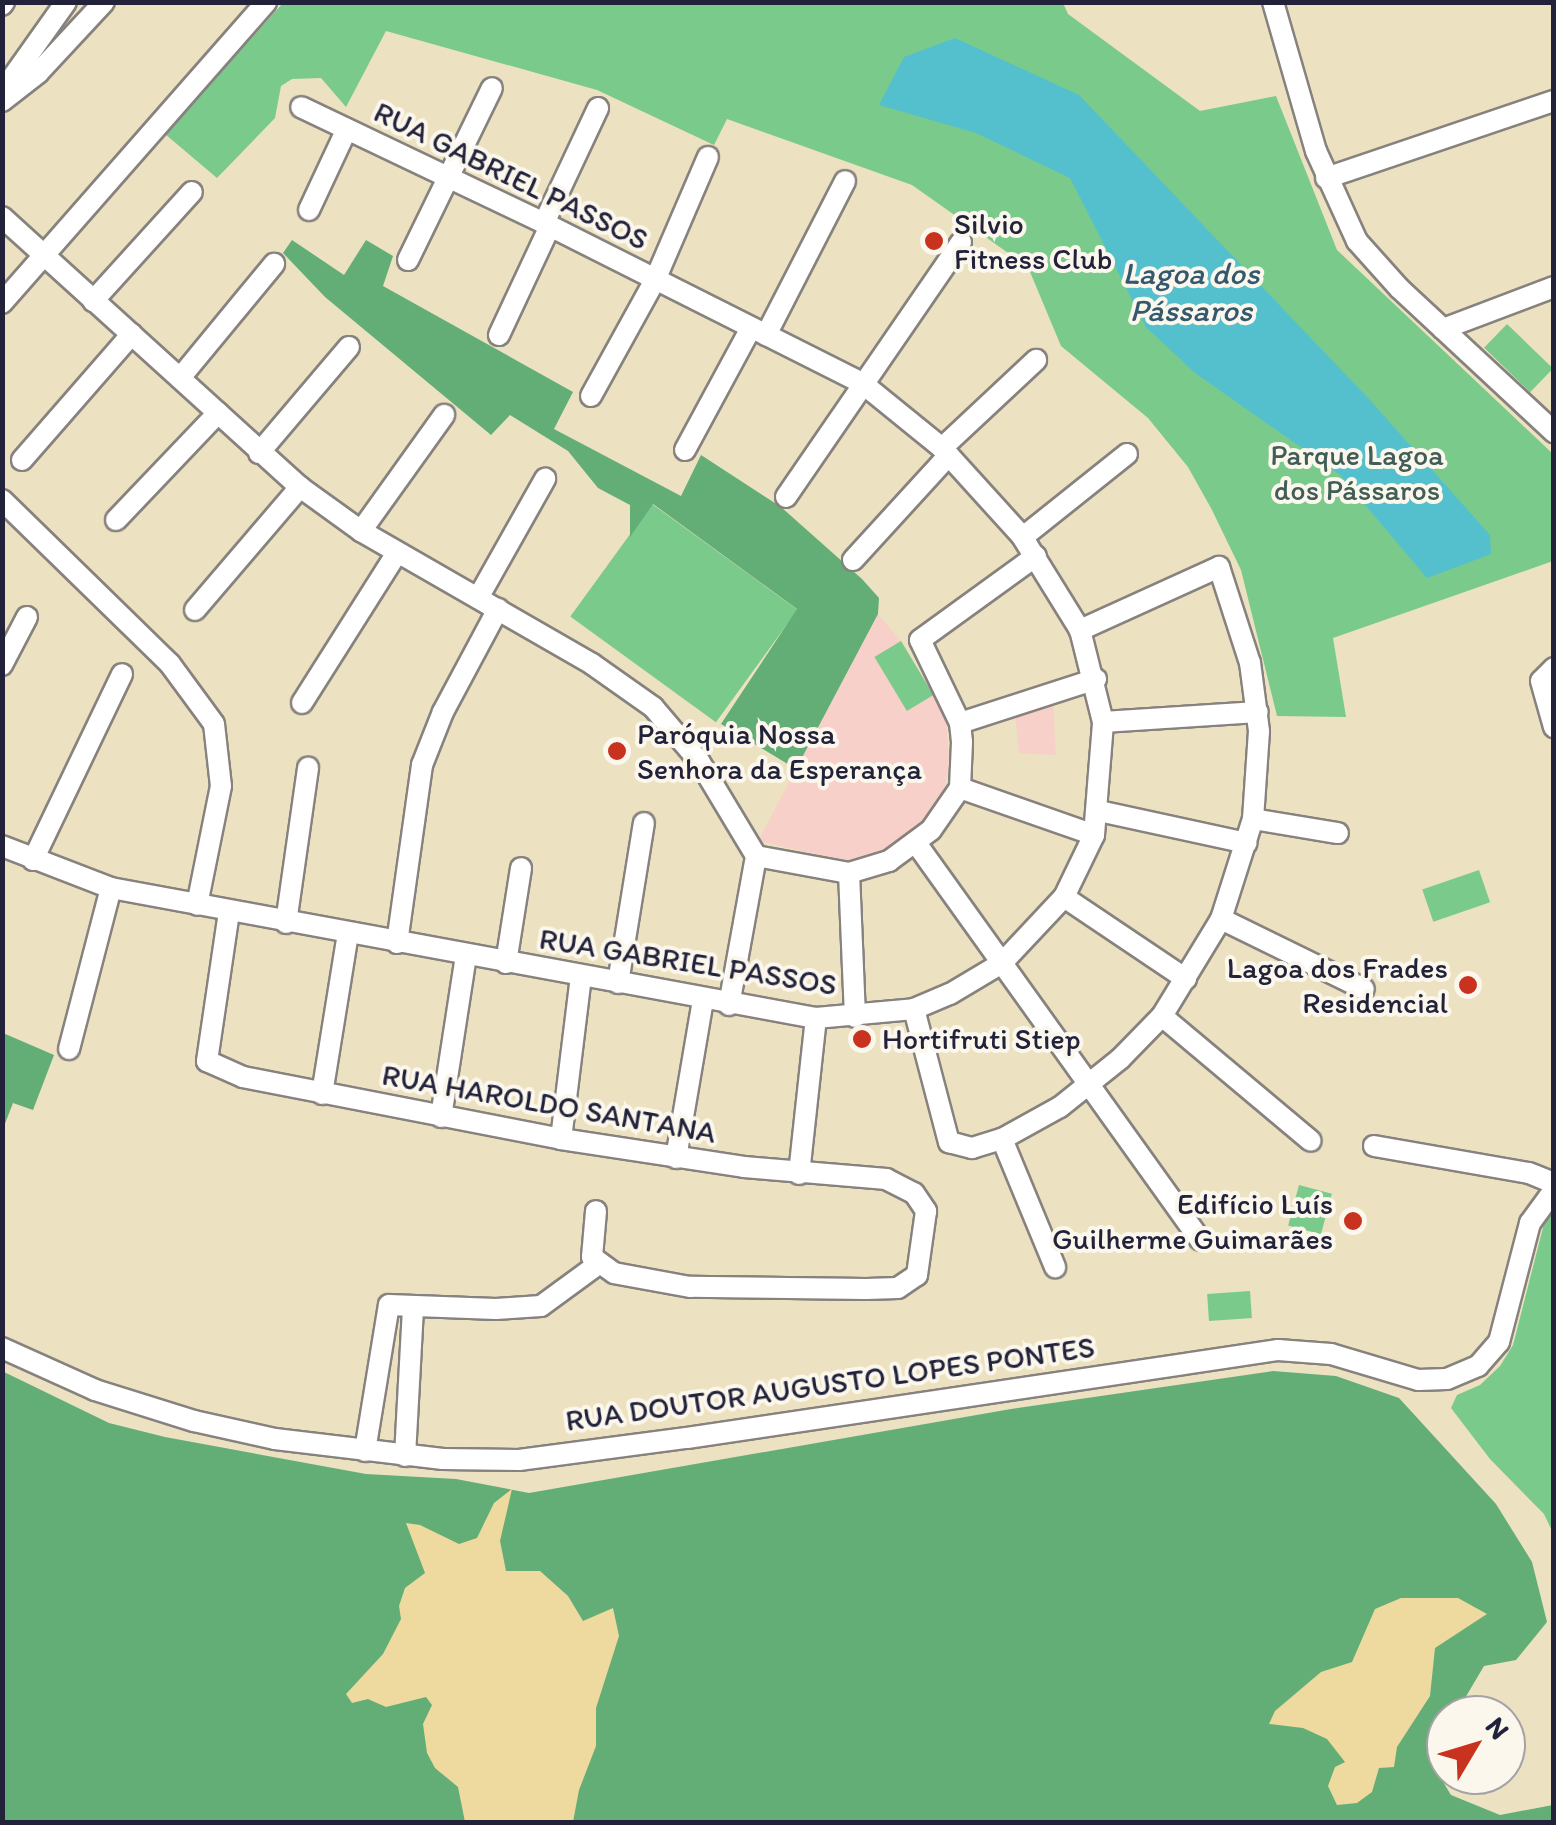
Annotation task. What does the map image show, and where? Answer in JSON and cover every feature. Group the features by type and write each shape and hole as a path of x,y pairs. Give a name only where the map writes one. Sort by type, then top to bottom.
{"street":[{"path":"2,92 66,2"},
{"path":"2,100 38,73 104,2"},
{"path":"2,302 266,2"},
{"path":"1273,2 1326,178 1357,241 1554,432"},
{"path":"408,260 492,88"},
{"path":"1326,178 1554,102"},
{"name":"RUA GABRIEL PASSOS","path":"3,848 111,888 816,1018 914,1009 950,994 1002,962 1064,897 1094,835 1099,811 1103,722 1096,679 1080,630 1023,537 946,451 862,383 547,224 301,108"},
{"path":"499,335 598,108"},
{"path":"309,210 346,130"},
{"path":"591,396 655,280 708,157"},
{"path":"685,450 845,181"},
{"path":"93,301 192,192"},
{"path":"2,216 300,487 362,531 592,664 668,721 698,761 756,856 728,1004"},
{"path":"786,497 962,242"},
{"path":"180,378 274,264"},
{"path":"1443,328 1554,287"},
{"path":"22,460 132,334"},
{"path":"260,453 349,347"},
{"path":"854,560 946,451 1036,360"},
{"path":"116,520 218,414"},
{"path":"362,531 444,415"},
{"path":"1023,537 1127,454"},
{"path":"478,598 545,479"},
{"path":"195,610 300,487"},
{"path":"2,500 170,664 214,724 220,786 197,905"},
{"path":"302,704 397,552"},
{"path":"756,856 848,873 889,861 916,844 946,812 960,788 960,723 920,640 1036,556"},
{"path":"914,1009 948,1142 961,1148 1002,1138 1089,1086 1162,1016 1221,919 1253,819 1258,712 1242,631 1220,567 1080,630"},
{"path":"397,943 422,765 443,712 498,610"},
{"path":"2,665 27,616"},
{"path":"33,860 122,674"},
{"path":"1547,675 1554,727"},
{"path":"960,723 1096,679"},
{"path":"1103,722 1258,712"},
{"path":"286,923 308,768"},
{"path":"960,788 1094,835"},
{"path":"1099,811 1247,843"},
{"path":"1253,819 1338,832"},
{"path":"618,983 644,823"},
{"path":"916,844 1200,1240"},
{"path":"506,963 521,868"},
{"path":"848,873 855,1017"},
{"path":"69,1049 111,888"},
{"path":"1064,897 1186,979"},
{"name":"RUA HAROLDO SANTANA","path":"230,912 207,1062 243,1077 561,1139 799,1174 886,1179 914,1192 926,1211 920,1267 902,1286 690,1287 644,1281 598,1265"},
{"path":"1221,919 1364,989"},
{"path":"322,1094 348,934"},
{"path":"441,1118 466,955"},
{"path":"561,1139 580,977"},
{"path":"676,1158 703,1000"},
{"path":"1162,1016 1311,1141"},
{"path":"799,1174 816,1018"},
{"path":"1002,1138 1054,1267"},
{"path":"1374,1146 1529,1173 1554,1186"},
{"name":"RUA DOUTOR AUGUSTO LOPES PONTES","path":"2,1348 133,1404 276,1440 404,1456 519,1460 1278,1350 1331,1354 1418,1380 1447,1379 1465,1374 1490,1355 1505,1328 1508,1279 1535,1210 1554,1186"},
{"path":"365,1451 390,1305 541,1306 598,1265 591,1248 596,1211"},
{"path":"404,1456 413,1307"},
{"path":"378,1376 408,1380"}],"shaded area":[{"path":"878,614 901,641 946,716 949,760 944,795 920,827 890,850 847,861 758,841"},
{"path":"1053,701 1056,755 1019,753 1015,715"}],"green space":[{"name":"Parque Lagoa dos Pássaros","path":"283,3 1063,3 1068,14 1200,111 1276,96 1337,250 1553,454 1553,561 1333,638 1346,717 1277,716 1241,570 1212,510 1188,467 1148,418 1061,346 1028,267 912,185 727,119 714,145 597,90 386,31 346,107 321,78 292,79 281,86 275,118 217,178 165,134"},
{"path":"292,240 344,275 366,240 393,256 383,286 573,392 554,429 681,496 701,455 781,507 862,579 879,598 878,614 796,769 721,724 797,609 653,504 630,537 630,505 598,488 568,451 510,415 491,435 325,297 283,253"},
{"path":"1507,324 1553,368 1530,392 1484,348"},
{"path":"652,504 798,610 716,722 570,616"},
{"path":"901,641 933,695 907,711 874,657"},
{"path":"1479,870 1490,902 1433,922 1422,890"},
{"path":"3,1033 54,1055 33,1110 13,1103 3,1129"},
{"path":"1299,1185 1332,1194 1321,1234 1288,1226"},
{"path":"1553,1207 1553,1533 1544,1514 1490,1459 1451,1408 1457,1395 1480,1385 1500,1366 1513,1345 1547,1212"},
{"path":"1250,1291 1252,1318 1209,1321 1207,1294"},
{"path":"2,1371 109,1423 165,1437 366,1474 456,1479 529,1493 1011,1409 1273,1371 1336,1376 1399,1398 1496,1504 1532,1562 1547,1622 1516,1660 1484,1666 1467,1695 1426,1695 1426,1795 1451,1795 1500,1815 1553,1805 1553,1822 3,1822"}],"sand":[{"path":"512,1489 500,1541 506,1571 540,1571 568,1596 583,1621 613,1608 619,1636 596,1708 596,1746 579,1790 573,1822 465,1822 458,1787 435,1768 427,1753 423,1724 432,1705 426,1697 386,1707 368,1699 352,1703 346,1694 383,1654 401,1619 399,1606 405,1588 425,1573 406,1523 420,1525 459,1544 477,1538 494,1503"},
{"path":"1401,1598 1458,1598 1487,1614 1435,1648 1430,1695 1426,1695 1426,1702 1397,1747 1394,1767 1379,1768 1372,1792 1357,1803 1337,1805 1328,1786 1335,1767 1345,1762 1327,1739 1303,1728 1269,1724 1275,1711 1321,1672 1352,1662 1375,1609"}],"water":[{"name":"Lagoa dos Pássaros","path":"955,38 1079,95 1369,399 1490,535 1491,554 1427,578 1339,474 1195,373 1146,327 1070,178 976,133 879,105 904,57"}],"place":[{"name":"Silvio Fitness Club","path":"934,241"},
{"name":"Paróquia Nossa Senhora da Esperança","path":"617,751"},
{"name":"Lagoa dos Frades Residencial","path":"1468,985"},
{"name":"Hortifruti Stiep","path":"862,1039"},
{"name":"Edifício Luís Guilherme Guimarães","path":"1353,1221"}]}
